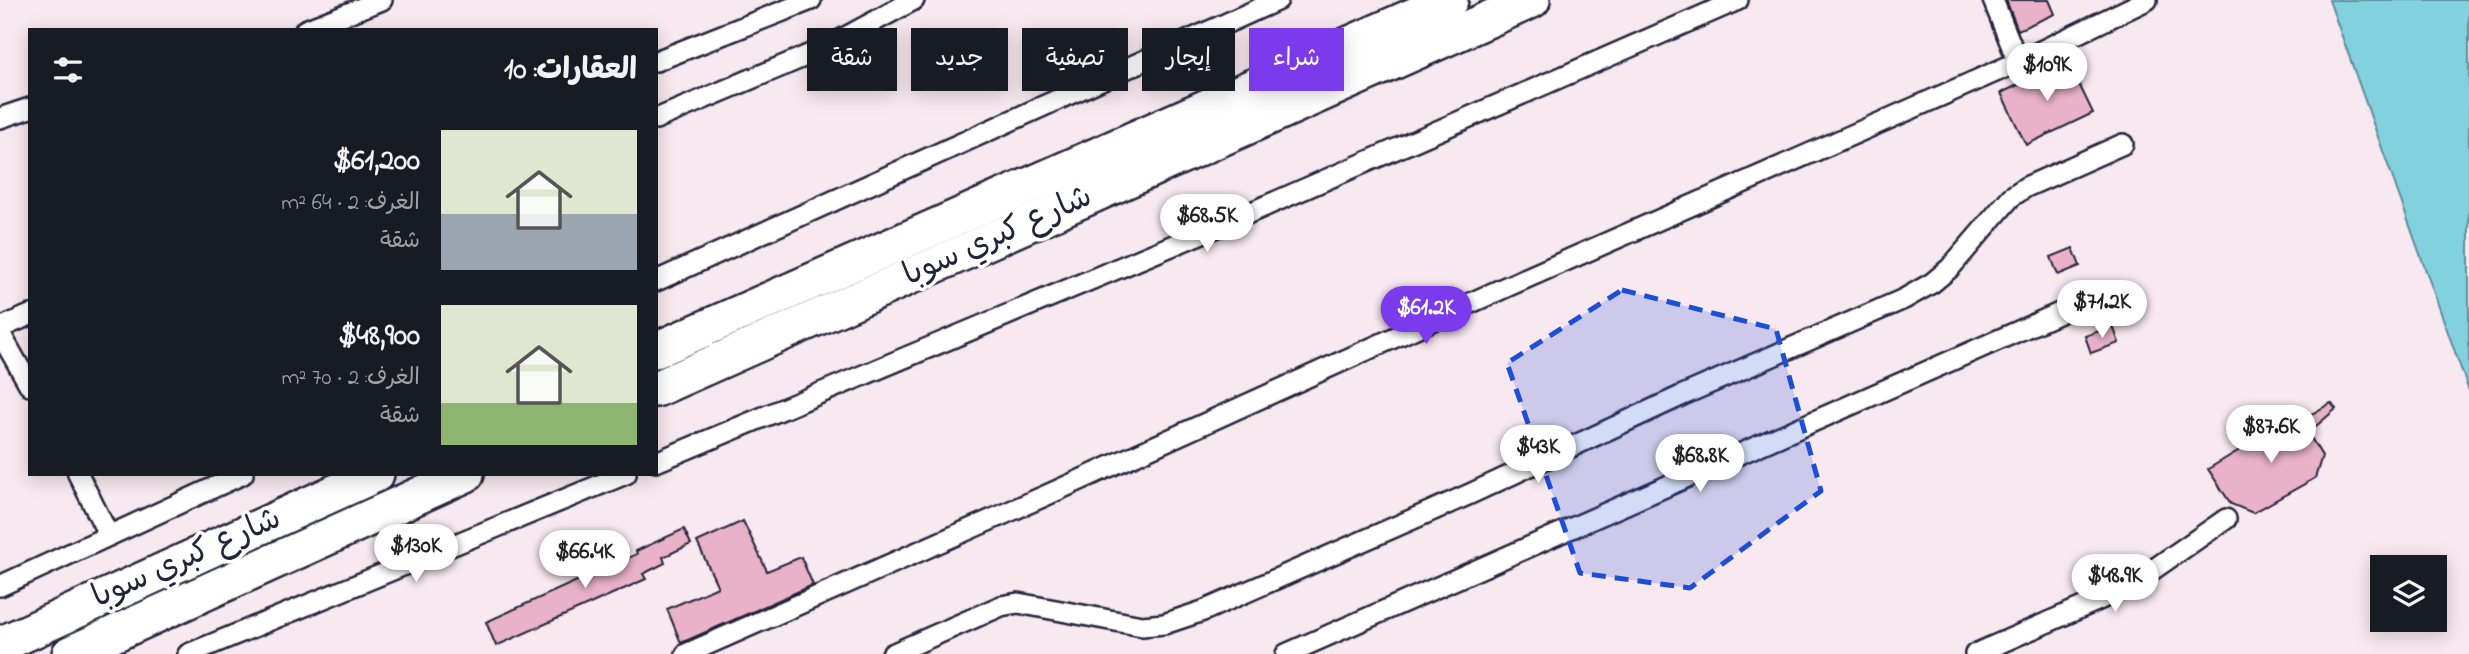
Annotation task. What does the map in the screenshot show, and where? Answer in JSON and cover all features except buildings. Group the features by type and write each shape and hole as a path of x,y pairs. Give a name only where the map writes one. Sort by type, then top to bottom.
{"highway":[{"name":"شارع كبري سوبا","path":"658,349 1450,0"},
{"name":"شارع كبري سوبا","path":"658,388 1532,0"},
{"name":"شارع كبري سوبا","path":"0,645 372,476"},
{"name":"شارع كبري سوبا","path":"70,654 462,476"}],"street":[{"path":"310,28 382,0"},
{"path":"658,60 811,0"},
{"path":"658,118 825,48 914,0"},
{"path":"658,280 1278,0"},
{"path":"658,461 1231,222 1738,0"},
{"path":"1993,0 2018,62"},
{"path":"686,654 1035,501 1506,287 2018,62 2147,0"},
{"path":"0,118 28,109"},
{"path":"892,654 1001,606 1018,603 1142,626 1164,624 1203,611 1470,494 1683,395 1904,299 1950,268 2011,197 2026,187 2123,144"},
{"path":"1286,654 2098,296"},
{"path":"28,316 0,331 28,380"},
{"path":"79,476 108,534"},
{"path":"0,586 238,476"},
{"path":"192,653 621,476"},
{"path":"1975,654 2101,599 2151,570 2226,519"}],"highlighted area":[{"path":"1622,290 1776,329 1821,491 1690,588 1580,573 1507,363"}],"water":[{"path":"2329,0 2469,0 2469,391"}]}
